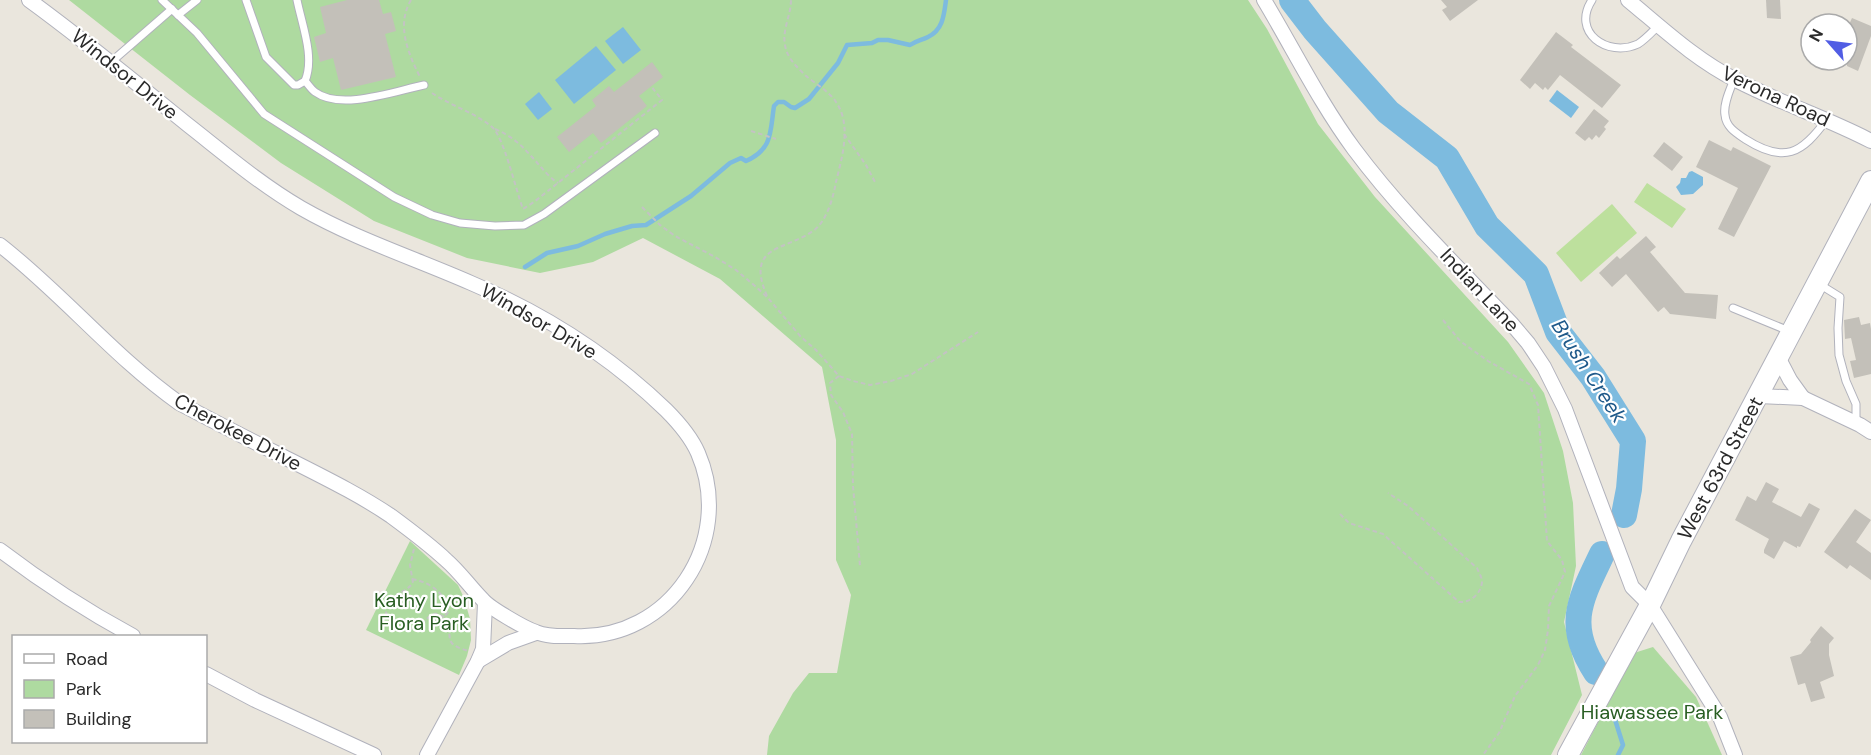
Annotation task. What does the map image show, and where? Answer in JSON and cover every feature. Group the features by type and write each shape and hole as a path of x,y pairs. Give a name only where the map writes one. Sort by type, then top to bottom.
{"main road":[{"name":"West 63rd Street","path":"1568,755 1650,605 1681,541 1871,181"}],"street":[{"name":"Windsor Drive","path":"29,0 111,62 253,177 334,226 500,295 564,331 639,387 668,412 686,433 698,452 706,477 709,496 706,537 698,561 689,577 668,602 651,616 632,626 608,634 584,637 536,633 485,603"},
{"name":"Indian Lane","path":"1264,0 1327,107 1367,166 1511,323 1544,367 1565,409 1582,451 1632,588 1650,605 1720,717 1735,755"},
{"name":"Verona Road","path":"1628,0 1689,50 1734,79 1757,91 1827,119 1871,141"},
{"name":"Cherokee Drive","path":"0,245 45,283 156,387 189,408 334,482 391,516 447,561 485,603"},
{"path":"1778,357 1803,398"},
{"path":"1759,396 1803,398 1871,432"},
{"path":"0,550 41,580 131,635"},
{"path":"427,755 473,656 483,649 485,603"},
{"path":"473,656 536,633"},
{"path":"207,675 266,705 374,755"}],"lane":[{"path":"162,0 197,33 264,114 394,197 432,215 460,223 495,226 524,225 544,214 655,133"},
{"path":"111,62 175,12 197,0"},
{"path":"246,0 266,57 294,85 298,85 305,81 310,70 297,0"},
{"path":"1592,0 1586,15 1586,24 1591,35 1599,43 1609,48 1636,45 1659,25"},
{"path":"1734,79 1724,114 1728,126 1760,149 1774,153 1789,152 1805,145 1827,119"},
{"path":"305,81 315,92 330,99 343,100 366,98 424,85"},
{"path":"1817,283 1840,297 1839,355 1846,381 1856,404 1856,423"},
{"path":"1733,308 1791,332"}],"path":[{"path":"411,0 403,22 405,40 413,64 424,85 432,94 481,118 495,129 508,135 547,176 558,183"},
{"path":"768,298 761,282 760,269 764,257 776,247 814,230 825,217 835,189 843,153 845,127 836,102 790,59 784,45 791,0"},
{"path":"495,129 523,208 662,100 651,86"},
{"path":"751,131 776,139"},
{"path":"844,134 875,182"},
{"path":"642,207 675,236 736,270 768,298 801,337 839,376 870,385 891,381 912,374 978,332"},
{"path":"1443,320 1460,341 1488,361 1528,384 1538,405 1545,484 1547,542 1562,560 1565,572 1549,606 1545,650 1538,665 1515,696 1499,733 1483,755"},
{"path":"839,376 830,383 831,395 843,412 852,434 853,486 861,566"},
{"path":"1340,514 1349,523 1383,534 1459,602 1466,603 1471,600 1480,591 1482,580 1477,568 1408,506 1388,493"},
{"path":"415,546 410,565 412,579 410,587 395,595 390,602 387,613 391,622 397,626 414,628 431,615 438,614 448,621 450,642 473,656"},
{"path":"412,579 424,582 439,591 448,606 448,612 444,617"}],"green space":[{"path":"69,0 1248,0 1267,29 1318,124 1375,197 1508,342 1544,393 1563,451 1573,503 1576,566 1564,622 1582,695 1551,755 767,755 769,736 793,693 809,673 837,673 851,595 836,560 836,440 822,367 720,279 643,238 593,262 540,273 467,258 374,221 281,163"},
{"path":"1647,183 1686,209 1672,228 1634,202"},
{"path":"1612,204 1637,233 1581,282 1556,253"},
{"name":"Kathy Lyon Flora Park","path":"410,541 458,585 464,598 470,619 471,640 459,675 366,630"},
{"name":"Hiawassee Park","path":"1653,647 1696,697 1722,755 1581,755 1634,653"}],"water":[{"path":"623,27 641,50 623,64 605,41"},
{"path":"596,46 616,70 574,104 555,80"},
{"path":"1557,90 1579,107 1571,118 1549,101"},
{"path":"539,92 552,109 538,120 525,104"},
{"path":"1692,171 1703,177 1703,185 1693,194 1681,195 1676,187 1681,178 1686,178"}],"building":[{"path":"347,0 379,0 383,14 391,12 396,31 385,34 396,77 341,90 333,58 320,62 314,37 326,33 320,7"},
{"path":"1441,0 1478,0 1450,21 1442,10 1447,7"},
{"path":"1766,0 1780,0 1781,19 1767,18"},
{"path":"1859,21 1871,26 1871,36 1859,68"},
{"path":"1556,32 1573,45 1571,47 1621,85 1602,108 1560,75 1548,90 1545,87 1543,90 1535,83 1530,89 1520,80"},
{"path":"652,62 663,77 639,96 647,106 601,143 593,133 569,152 557,137 596,106 592,100 609,86 614,92"},
{"path":"1594,109 1609,121 1599,138 1596,135 1592,140 1589,137 1585,141 1575,133"},
{"path":"1709,140 1731,151 1733,147 1771,166 1734,237 1718,229 1738,188 1696,167"},
{"path":"1664,142 1683,157 1672,171 1653,156"},
{"path":"1646,236 1656,247 1650,252 1685,293 1718,295 1716,319 1670,314 1664,307 1658,312 1626,274 1612,287 1599,273 1617,256 1620,259"},
{"path":"1859,317 1861,325 1870,323 1871,374 1854,378 1850,361 1856,360 1851,338 1845,339 1844,320"},
{"path":"1766,482 1779,489 1772,502 1801,517 1809,503 1820,509 1800,547 1797,546 1797,548 1784,541 1774,559 1764,553 1769,539 1735,520 1747,496 1756,501"},
{"path":"1855,509 1871,520 1856,542 1871,553 1871,580 1850,565 1847,569 1824,552"},
{"path":"1821,626 1834,638 1829,644 1829,655 1834,676 1820,682 1825,698 1811,702 1805,683 1798,685 1790,657 1801,654"}],"waterway":[{"path":"525,267 547,253 578,246 605,234 632,226 646,225 691,196 730,163 741,158 746,161 755,156 769,139 774,106 778,102 784,102 795,108 809,99 838,63 847,45 872,43 878,40 910,45 926,38 940,26 946,0"},
{"name":"Brush Creek","path":"1292,0 1315,30 1388,112 1447,158 1487,226 1536,274 1558,332 1593,377 1633,441 1629,489 1624,515"},
{"name":"Brush Creek","path":"1596,672 1586,655 1578,626 1582,599 1602,554"},
{"name":"Brush Creek","path":"1612,710 1623,745 1618,755"}]}
